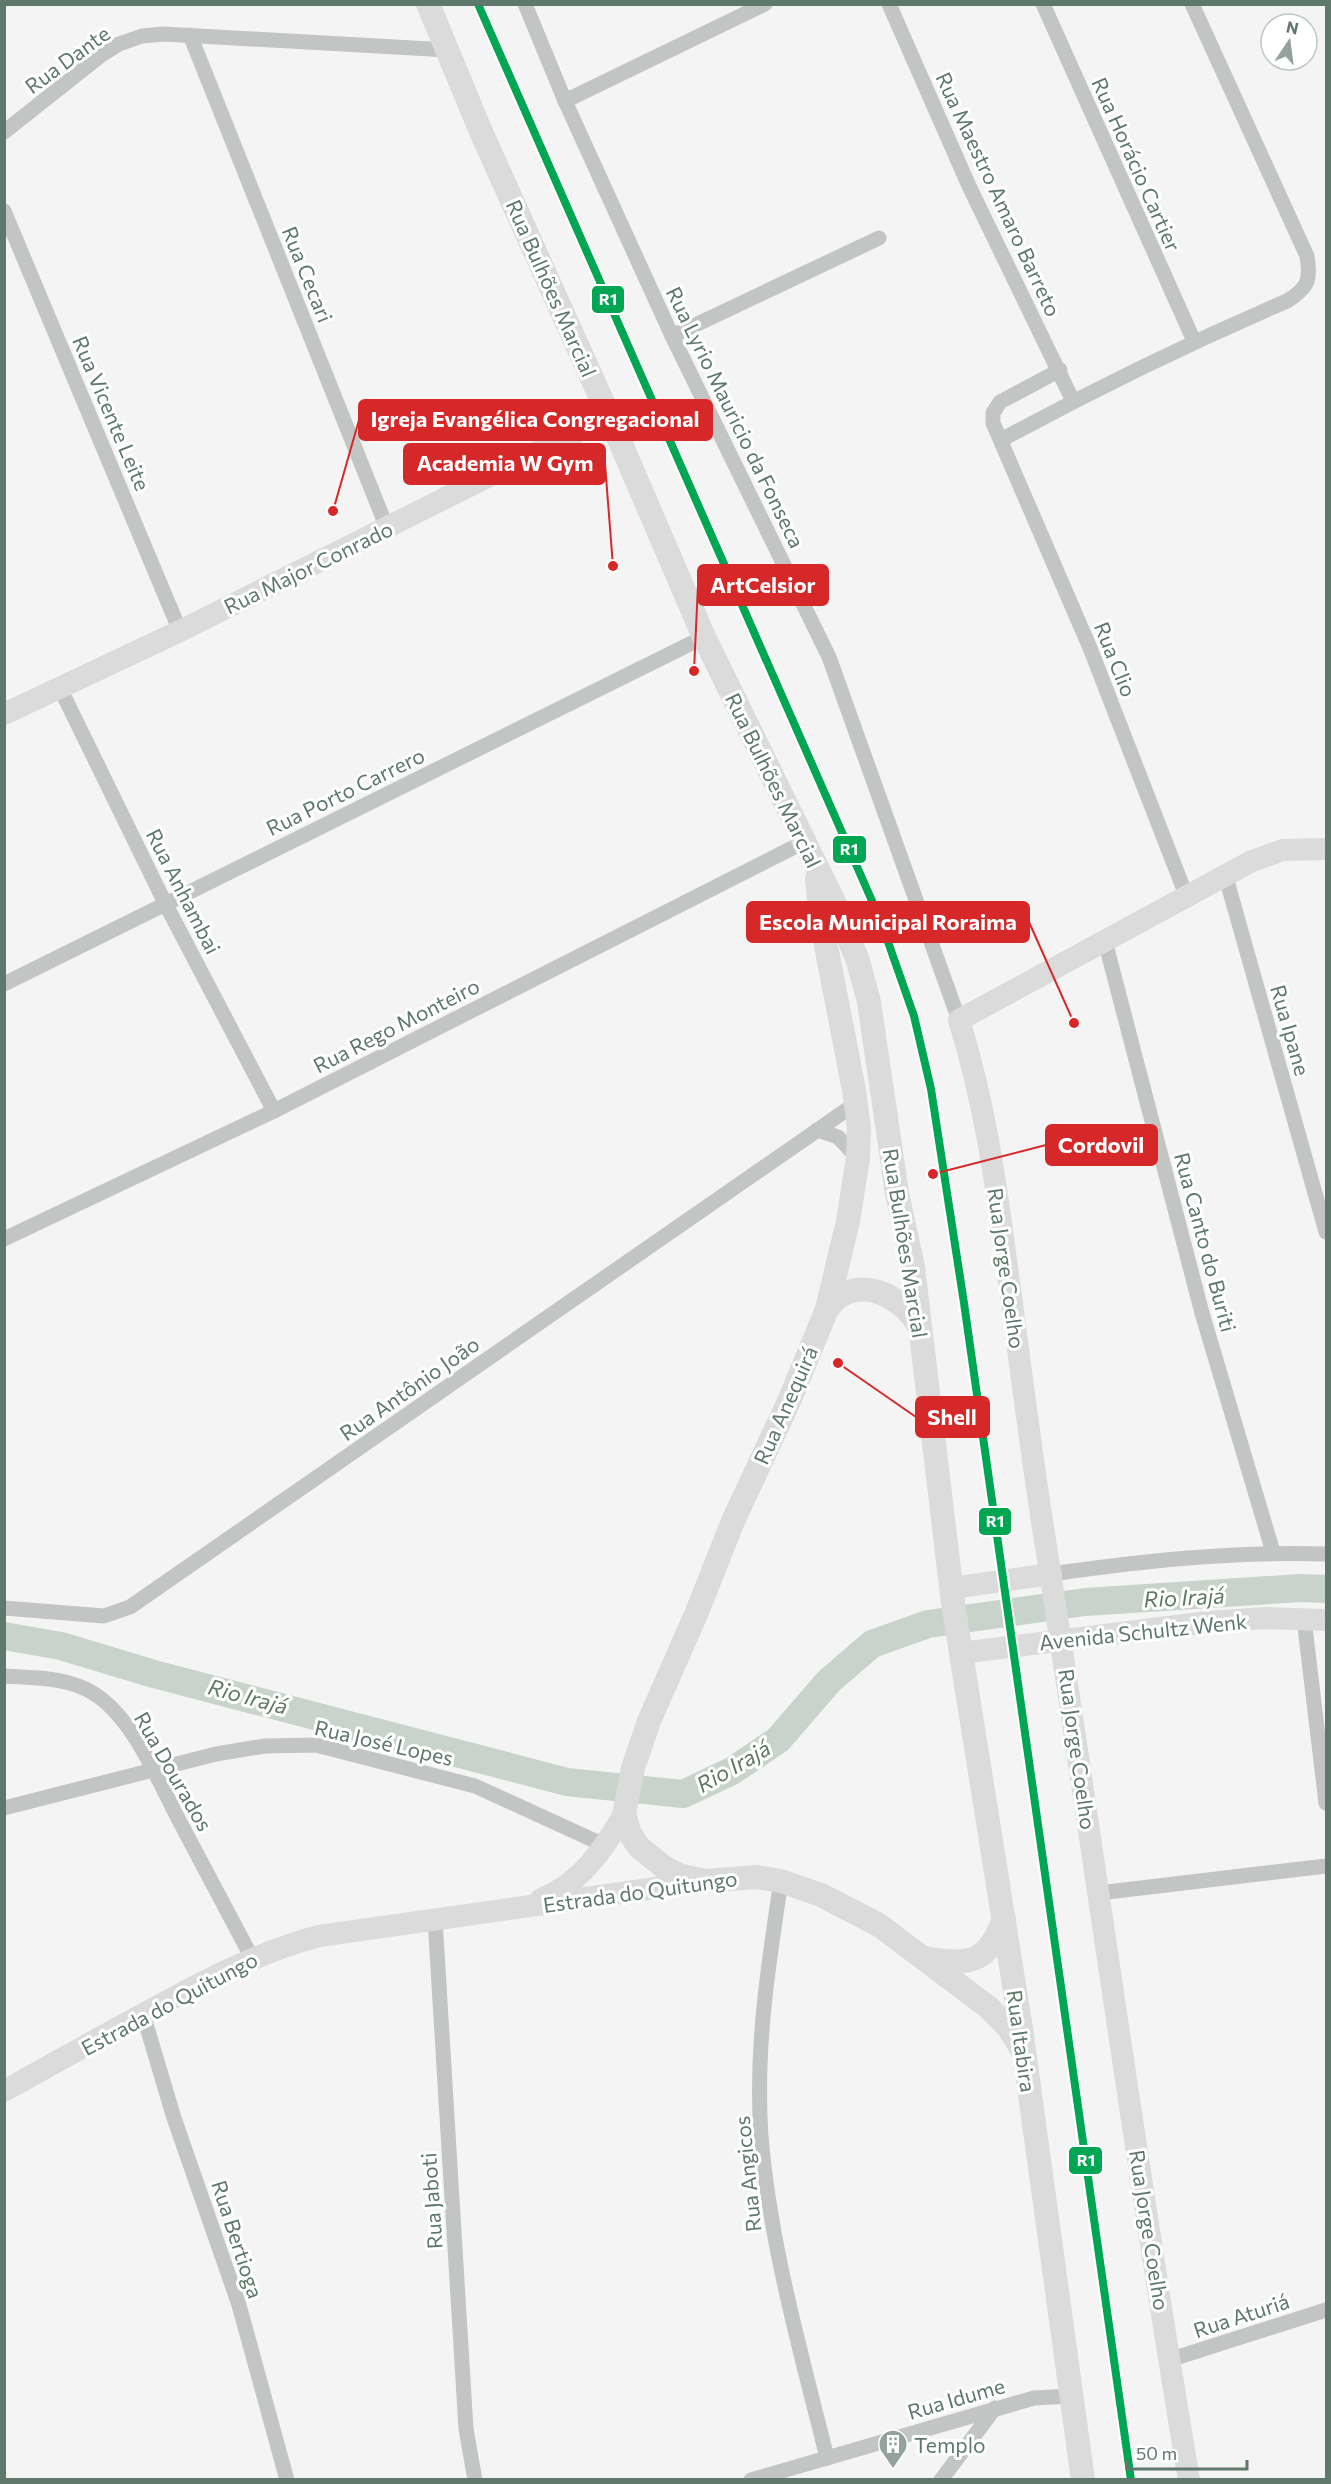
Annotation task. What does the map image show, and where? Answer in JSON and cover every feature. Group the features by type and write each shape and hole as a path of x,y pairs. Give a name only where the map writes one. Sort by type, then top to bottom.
{"main road":[{"name":"Rua Bulhões Marcial","path":"429,4 482,134 609,416 704,637 835,903 850,942 869,1002 897,1193 913,1267 952,1596"},
{"name":"Rua Anequirá","path":"625,1808 631,1778 649,1721 697,1612 733,1521 790,1399 827,1309 848,1221 858,1158 859,1128 821,920 816,867"},
{"path":"827,1309 838,1296 852,1291 870,1290 901,1303 912,1314 919,1326"},
{"name":"Rua Itabira","path":"952,1596 1024,2052 1083,2480"},
{"path":"625,1808 630,1834 651,1859 682,1876 706,1881"},
{"name":"Estrada do Quitungo","path":"706,1881 735,1877 782,1881 821,1895 879,1925 988,2007 1008,2027 1024,2052"},
{"path":"924,1958 952,1962 972,1959 992,1946 1004,1918"}],"street":[{"name":"Rua Lyrio Mauricio da Fonseca","path":"525,4 565,100 672,336 829,657 958,1020"},
{"path":"732,19 747,4"},
{"path":"565,100 765,4"},
{"name":"Rua Maestro Amaro Barreto","path":"889,4 969,186 1073,401"},
{"name":"Rua Horácio Cartier","path":"1043,4 1194,341"},
{"path":"1001,440 1073,401 1194,341 1287,301 1300,293 1307,284 1309,271 1307,256 1192,4"},
{"name":"Rua Dante","path":"4,132 100,56 119,44 142,36 190,35 448,50"},
{"name":"Rua Cecari","path":"190,35 387,528"},
{"name":"Rua Vicente Leite","path":"4,211 180,631"},
{"path":"672,336 879,238"},
{"name":"Rua Clio","path":"1060,370 996,405 993,423 1090,648 1186,895"},
{"name":"Rua Major Conrado","path":"4,714 180,631 609,416"},
{"name":"Rua Porto Carrero","path":"4,984 704,637"},
{"name":"Rua Anhambai","path":"60,688 165,903 274,1111"},
{"name":"Rua Rego Monteiro","path":"4,1239 274,1111 804,842"},
{"path":"958,1020 1225,874 1283,850 1326,849"},
{"name":"Rua Ipane","path":"1225,874 1326,1232"},
{"name":"Rua Canto do Buriti","path":"1105,941 1202,1313 1273,1552"},
{"name":"Rua Jorge Coelho","path":"958,1020 978,1084 992,1155 1052,1581 1169,2360 1190,2480"},
{"name":"Rua Antônio João","path":"4,1608 104,1616 130,1607 855,1104"},
{"path":"817,1130 837,1137 858,1158"},
{"path":"952,1596 1052,1581 1157,1559 1273,1552 1326,1554"},
{"name":"Avenida Schultz Wenk","path":"960,1647 1060,1631 1266,1618 1315,1620"},
{"path":"1315,1620 1326,1803"},
{"name":"Rua Dourados","path":"4,1676 62,1681 80,1685 95,1694 125,1723 153,1771 252,1958"},
{"name":"Rua José Lopes","path":"4,1808 216,1754 265,1746 316,1745 474,1786 604,1845"},
{"name":"Estrada do Quitungo","path":"520,1908 549,1896 581,1874 604,1845 625,1808"},
{"path":"1099,1893 1326,1866"},
{"name":"Estrada do Quitungo","path":"4,2091 143,2014 252,1958 285,1945 319,1936 706,1881"},
{"name":"Rua Angicos","path":"782,1881 763,2012 760,2069 761,2134 768,2200 785,2287 827,2458"},
{"name":"Rua Jaboti","path":"435,1919 466,2429 475,2480"},
{"name":"Rua Bertioga","path":"143,2014 174,2118 239,2305 287,2480"},
{"name":"Rua Aturiá","path":"1169,2360 1326,2310"},
{"name":"Rua Idume","path":"751,2480 995,2408 1034,2398 1070,2396"},
{"path":"941,2480 995,2408"}],"waterway":[{"name":"Rio Irajá","path":"4,1636 61,1646 154,1674 567,1782 683,1794 732,1771 778,1740 829,1681 872,1644 928,1624 1085,1602 1301,1588 1326,1589"}],"transit line":[{"name":"R1","path":"478,4 880,919 914,1016 931,1089 964,1303 1131,2480"}],"place":[{"name":"Igreja Evangélica Congregacional","path":"333,511"},
{"name":"Academia W Gym","path":"613,566"},
{"name":"ArtCelsior","path":"694,671"},
{"name":"Escola Municipal Roraima","path":"1074,1023"},
{"name":"Cordovil","path":"933,1174"},
{"name":"Shell","path":"838,1363"},
{"name":"Templo","path":"893,2470"}]}
